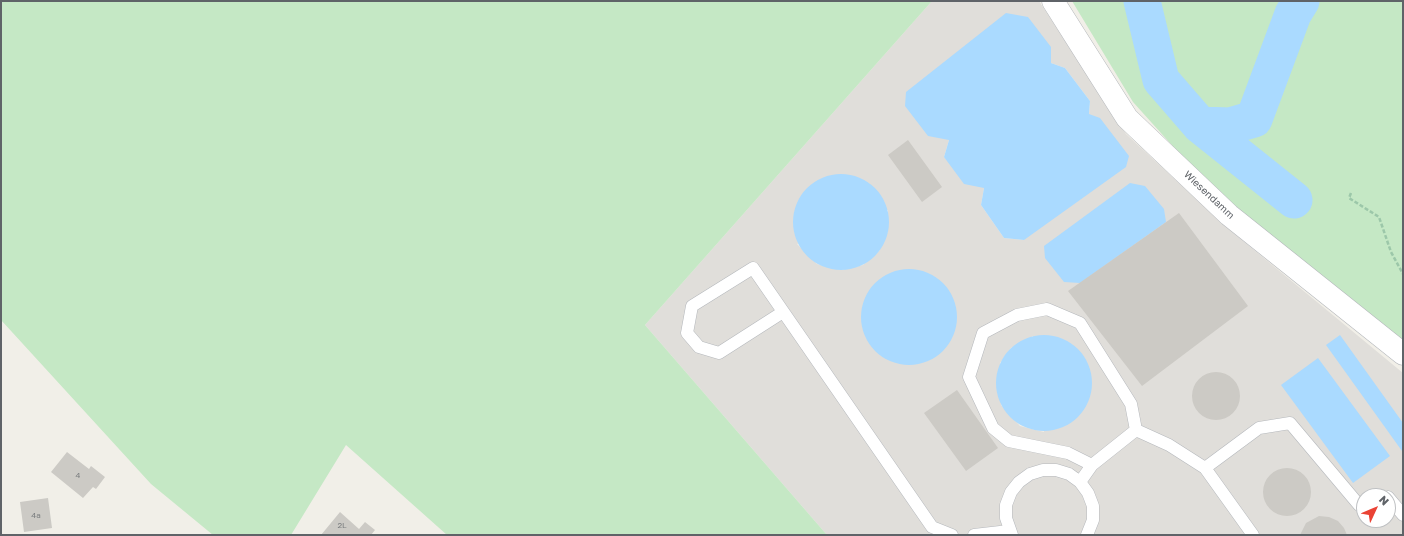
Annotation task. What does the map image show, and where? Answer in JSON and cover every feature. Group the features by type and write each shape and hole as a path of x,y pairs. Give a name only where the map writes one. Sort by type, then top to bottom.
{"street":[{"name":"Wiesendamm","path":"1053,1 1127,118 1229,215 1403,354"}],"lane":[{"path":"783,312 719,353 699,347 687,333 692,306 753,268 932,527 952,535"},
{"path":"1092,465 1068,453 1009,441 993,428 969,377 983,333 1017,315 1047,309 1080,323 1131,404 1136,430"},
{"path":"1205,468 1259,428 1290,423 1356,501"},
{"path":"1080,482 1092,465 1136,430"},
{"path":"1136,430 1169,445 1205,468 1253,535"},
{"path":"974,535 1011,533 1006,518 1006,505 1011,492 1024,478 1043,470 1056,470 1069,474 1080,482 1088,493 1093,506 1093,520 1087,535"},
{"path":"1396,507 1403,515"}],"path":[{"path":"1351,193 1349,198 1379,217 1391,252 1403,274"}],"shaded area":[{"path":"932,1 1039,1 1126,134 1225,226 1403,373 1403,535 827,535 645,325","holes":["1051,63 1065,68 1090,101 1089,114 1024,240 1004,238 981,205 984,188 944,157 949,140","888,210 888,231 879,251 863,265 841,270 817,264 797,244","1033,336 1044,432 1020,426 1001,405 1000,363 1011,348"]}],"green space":[{"path":"1,1 932,1 645,325 827,535 447,535 346,445 291,535 213,535 151,484 1,320"},
{"path":"1072,1 1403,1 1403,343 1233,213 1133,102"}],"water":[{"path":"1006,13 1028,17 1051,47 1051,63 1065,68 1090,101 1089,114 1100,118 1129,156 1126,167 1024,240 1004,238 981,205 984,188 964,184 944,157 949,140 928,136 905,106 906,92"},
{"path":"841,174 859,178 875,188 885,204 889,222 885,240 875,256 859,266 841,270 823,266 807,256 797,240 793,222 797,204 807,188 823,178"},
{"path":"1130,183 1145,186 1164,209 1166,222 1080,283 1064,282 1045,258 1044,246"},
{"path":"909,269 927,273 943,283 953,299 957,317 953,335 943,351 927,361 909,365 891,361 875,351 865,335 861,317 865,299 875,283 891,273"},
{"path":"1044,335 1062,339 1071,343 1078,349 1084,356 1088,365 1092,383 1088,401 1084,410 1078,417 1071,423 1062,427 1044,431 1026,427 1017,423 1010,417 1004,410 1000,401 996,383 1000,365 1004,356 1010,349 1017,343 1026,339"},
{"path":"1340,335 1403,423 1402,451 1326,345"},
{"path":"1318,358 1390,456 1353,483 1281,385"}],"building":[{"path":"908,140 942,187 922,202 888,155"},
{"path":"1179,213 1248,306 1142,386 1068,291"},
{"path":"1216,372 1225,374 1233,379 1238,387 1240,396 1238,405 1233,413 1225,418 1216,420 1207,418 1199,413 1194,405 1192,396 1194,387 1199,379 1207,374"},
{"path":"957,390 998,448 966,471 924,413"},
{"path":"67,452 89,469 91,466 105,477 96,489 93,487 83,498 51,472"},
{"path":"1282,468 1292,468 1304,475 1311,487 1311,497 1304,509 1292,516 1282,516 1274,512 1267,505 1263,497 1263,487 1267,479 1274,472"},
{"path":"48,498 52,528 24,532 20,502"},
{"path":"340,512 359,529 365,522 375,530 371,535 321,535"},
{"path":"1319,516 1329,517 1338,521 1344,528 1347,535 1300,535 1306,523"}],"waterway":[{"path":"1142,1 1161,80 1200,125 1294,200"},
{"path":"1200,125 1230,126 1254,119 1293,14 1301,1"}]}
